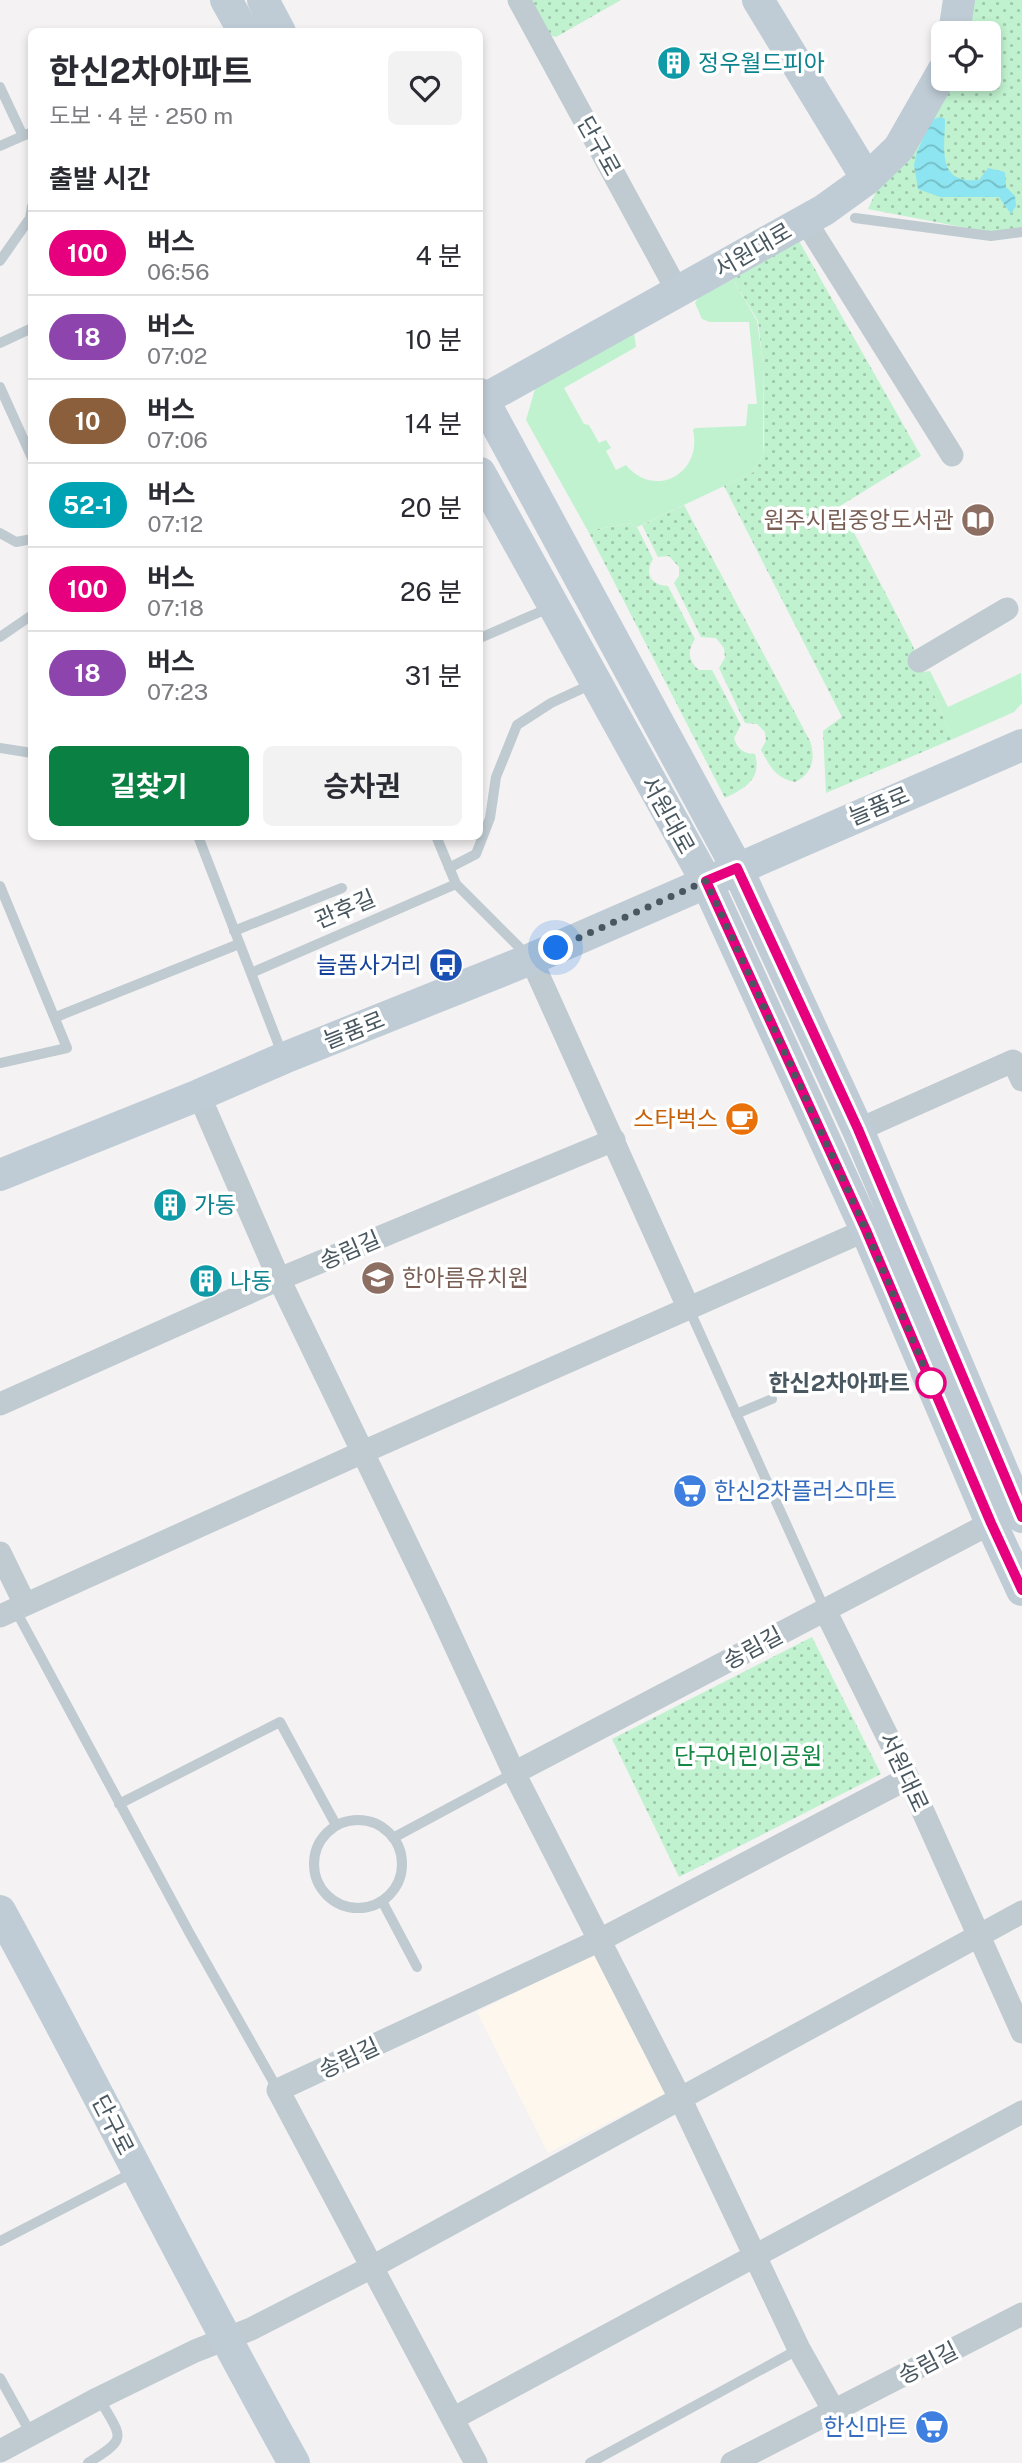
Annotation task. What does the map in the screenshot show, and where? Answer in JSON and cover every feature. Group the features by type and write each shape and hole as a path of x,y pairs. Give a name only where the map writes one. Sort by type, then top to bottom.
{"street":[{"path":"226,0 239,28"},
{"path":"263,0 278,28"},
{"name":"단구로","path":"519,0 678,292"},
{"path":"758,0 867,179"},
{"path":"956,21 959,0"},
{"name":"서원대로","path":"483,396 678,292 824,209 867,179 899,148 932,91"},
{"path":"813,233 953,455"},
{"name":"서원대로","path":"483,401 737,868 858,1129 1013,1515 1022,1590"},
{"name":"서원대로","path":"483,479 706,881 866,1230 1013,1515"},
{"path":"919,661 1007,609"},
{"name":"늘품로","path":"0,1175 531,959 1022,745"},
{"path":"531,959 689,1309"},
{"path":"858,1129 1019,1066"},
{"path":"199,1095 279,1279 514,1773 680,2098 799,2349 834,2411"},
{"name":"송림길","path":"0,1404 279,1279 614,1140"},
{"path":"0,1553 13,1610 866,1230"},
{"name":"송림길","path":"514,1773 1013,1515"},
{"name":"서원대로","path":"825,1610 908,1778 1022,2032"},
{"name":"송림길","path":"278,2091 600,1940 908,1778"},
{"name":"단구로","path":"0,1911 225,2340 294,2463"},
{"path":"0,2451 99,2398 195,2351 251,2329 372,2267 1022,1912"},
{"path":"278,2091 476,2463"},
{"path":"454,2418 1022,2112"},
{"name":"송림길","path":"732,2463 1022,2314"}],"lane":[{"path":"0,87 27,134 0,146"},
{"path":"855,218 991,236 1022,232"},
{"path":"0,261 28,221"},
{"path":"0,344 28,330"},
{"path":"0,387 28,449"},
{"path":"0,533 16,542 28,540"},
{"path":"483,637 552,607"},
{"path":"0,637 28,618"},
{"path":"483,836 490,818 496,777 517,725 551,703 594,683"},
{"path":"0,748 28,752"},
{"path":"200,840 284,1058"},
{"path":"438,840 456,884 531,959"},
{"path":"449,868 476,854 481,840"},
{"name":"관후길","path":"251,973 456,884"},
{"path":"0,886 67,1048 0,1063"},
{"name":"관후길","path":"234,931 342,888"},
{"path":"56,1017 239,944"},
{"path":"689,1309 825,1610"},
{"path":"736,1414 772,1399"},
{"path":"13,1610 278,2091"},
{"path":"119,1804 280,1723 336,1825"},
{"path":"393,1838 514,1773"},
{"path":"353,1820 368,1821 380,1826 393,1838 399,1847 402,1862 400,1877 393,1891 382,1901 368,1907 352,1908 325,1894 317,1882 314,1855 319,1842 336,1825 353,1820"},
{"path":"382,1901 417,1967"},
{"path":"0,2241 137,2171"},
{"path":"590,2463 799,2349"},
{"path":"0,2378 31,2434"},
{"path":"88,2463 113,2447 118,2440 99,2398"}],"shaded area":[{"path":"599,1951 670,2091 548,2153 477,2012"}],"green space":[{"path":"530,0 621,0 556,37 550,35"},
{"path":"967,0 1022,0 1022,227 993,233 868,209 884,174 939,91 1001,91 1001,21 963,21"},
{"path":"799,241 921,456 840,506 911,642 953,739 826,793 823,731 842,717 724,486 754,472 763,455 764,441 763,363 758,321 733,279"},
{"path":"733,279 757,321 763,363 763,455 754,472 637,527 631,523 588,531 526,420 535,389 634,333 636,347 564,388 584,424 589,425 599,443 606,440 611,448 606,451 616,470 626,465 638,475 650,480 663,481 674,477 691,459 695,428 746,426 748,404 757,404 749,322 710,322 702,319 695,303 698,298"},
{"path":"684,505 810,741 813,754 811,765 805,775 795,782 778,774 767,761 761,750 766,741 765,732 757,724 745,723 719,668 725,658 724,648 716,638 701,637 674,583 679,576 679,567 669,556 658,557 642,525"},
{"path":"631,523 637,527 653,559 649,569 651,578 668,586 695,639 690,652 693,663 699,670 712,670 741,725 734,738 735,742 742,750 755,754 756,770 750,782 725,798 588,531"},
{"path":"930,671 948,707 1021,673 1022,703 1014,712 953,739 924,672"},
{"name":"단구어린이공원","path":"812,1637 881,1774 679,1877 612,1739"}],"water":[{"path":"940,117 945,119 944,153 949,170 965,180 979,180 988,168 1005,172 1006,187 1015,196 1016,206 1011,214 999,197 940,197 918,189 914,165 917,152 931,120"}],"bus line":[{"name":"100","path":"1022,1517 858,1129 737,868 706,881 725,928 866,1230 1022,1590"}],"place":[{"name":"정우월드피아","path":"674,63"},
{"name":"원주시립중앙도서관","path":"978,520"},
{"name":"늘품사거리","path":"446,965"},
{"name":"스타벅스","path":"742,1119"},
{"name":"가동","path":"170,1205"},
{"name":"한아름유치원","path":"378,1278"},
{"name":"나동","path":"206,1281"},
{"name":"한신2차아파트","path":"931,1383"},
{"name":"한신2차플러스마트","path":"690,1491"},
{"name":"한신마트","path":"932,2427"}],"route":[{"path":"556,948 706,881 725,928 866,1230 931,1383"}]}
